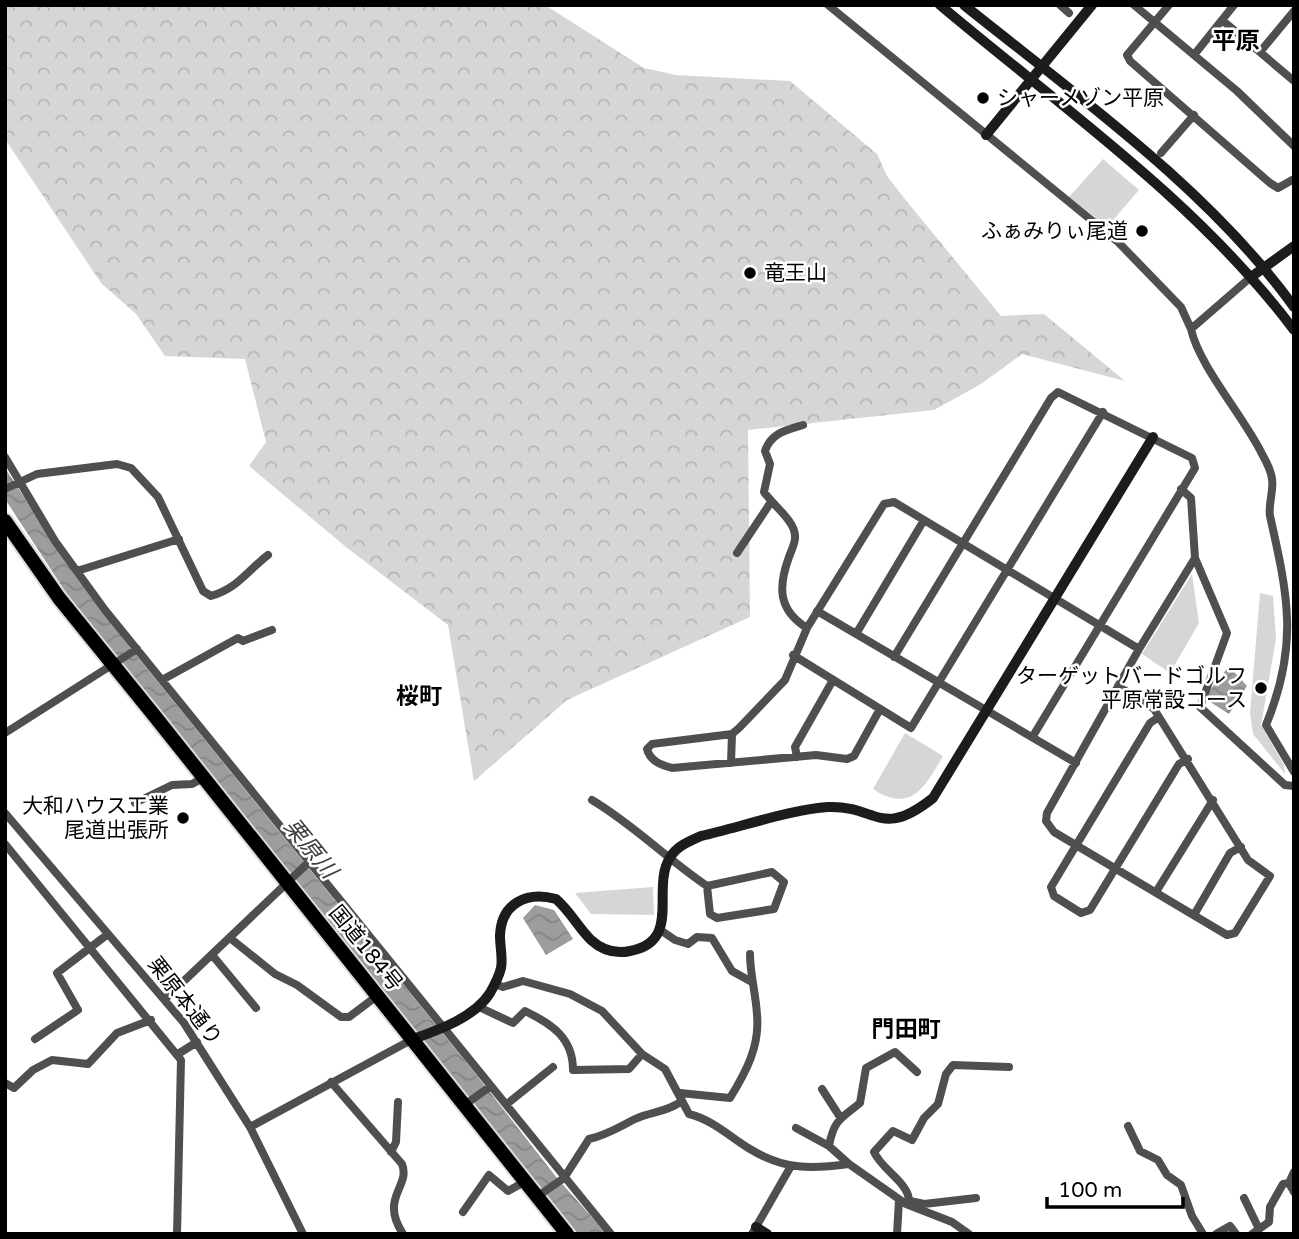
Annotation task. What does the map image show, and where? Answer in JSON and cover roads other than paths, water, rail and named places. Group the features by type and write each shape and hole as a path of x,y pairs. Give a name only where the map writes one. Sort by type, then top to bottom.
{"highway":[{"name":"国道184号","path":"5,521 203,778 288,880 377,996 417,1038 526,1181 541,1195 567,1234"}],"street":[{"path":"828,5 1141,262 1181,307 1191,329 1194,345 1232,401 1273,478 1269,512 1285,580 1287,625 1283,673 1266,725 1294,772"},
{"path":"940,5 1134,163 1251,277 1294,330"},
{"path":"964,5 1191,192 1263,269 1294,307"},
{"path":"1060,5 1069,13"},
{"path":"986,135 1092,5"},
{"path":"1134,5 1194,55 1294,146"},
{"path":"1169,5 1127,55 1130,61 1278,188 1294,180"},
{"path":"1194,55 1234,5"},
{"path":"1261,52 1294,11"},
{"path":"1222,20 1294,81"},
{"path":"1161,153 1194,115"},
{"path":"1191,329 1251,277 1294,246"},
{"path":"894,657 1051,398 1058,392 1192,458 1195,468 1032,736"},
{"path":"793,655 911,728 1103,412"},
{"path":"803,425 779,432 768,441 765,451 770,464 764,492 792,527 796,537 781,586 786,608 793,619 807,628"},
{"path":"250,1127 417,1038 467,1016 479,1007 495,984 501,968 500,937 506,914 516,902 528,895 556,899 591,940 619,953 638,950 659,929 665,917 664,882 669,860 683,843 701,836 826,807 841,808 874,818 904,816 933,798 1153,437"},
{"path":"5,457 17,483 55,541 136,650 488,1087 507,1104 562,1179 611,1234"},
{"path":"5,489 37,474 117,464 131,468 158,497 203,591 211,596 226,592 242,582 246,572 268,555"},
{"path":"1181,489 1191,498 1195,558 1227,633 1200,707 1285,785 1294,786"},
{"path":"737,554 771,502"},
{"path":"880,709 853,756 847,759 816,755 672,768 649,756 647,748 652,744 732,734 785,680 793,655 807,628 884,504 894,502 1139,649"},
{"path":"856,634 925,520"},
{"path":"78,571 179,539"},
{"path":"1118,686 1154,709 1188,759 1248,860 1270,876 1235,933 1227,935 1054,832 1046,821 1047,813 1118,686 1195,558"},
{"path":"817,611 938,684 989,709 1076,763"},
{"path":"162,680 238,638 243,641 272,630"},
{"path":"5,733 136,650"},
{"path":"797,757 795,747 833,680"},
{"path":"1159,717 1150,723 1076,844 1051,887 1054,896 1081,913 1090,911 1179,764 1188,759"},
{"path":"731,763 732,734"},
{"path":"135,803 172,785 192,784 203,778"},
{"path":"592,800 623,818 669,860 707,887 710,914 717,918 774,909 783,882 772,872 707,887"},
{"path":"1156,892 1213,800"},
{"name":"栗原本通り","path":"5,813 165,999 197,1042 250,1127 303,1234"},
{"path":"5,844 181,1060 177,1234"},
{"path":"1194,915 1230,853 1241,848"},
{"path":"165,999 308,863"},
{"path":"659,929 688,944 698,937 712,938 732,971 750,981"},
{"path":"36,1039 78,1010 57,973 108,934"},
{"path":"230,938 275,974 297,985 341,1017 349,1017 377,996"},
{"path":"541,1195 562,1179 589,1139 607,1135 638,1117 666,1112 681,1097 730,1098 741,1080 756,1042 758,1015 750,981 750,954"},
{"path":"213,956 256,1008"},
{"path":"495,984 503,987 523,981 570,994 602,1011 642,1054 665,1069 689,1114 701,1117 751,1150 807,1169 849,1164"},
{"path":"479,1007 513,1023 525,1011 551,1023 573,1053 573,1070 629,1069 642,1054"},
{"path":"5,1083 14,1088 33,1070 52,1060 88,1064 117,1033 151,1020"},
{"path":"178,1054 197,1042"},
{"path":"829,1146 832,1128 840,1117 860,1103 866,1068 895,1052 917,1072"},
{"path":"897,1234 909,1195 898,1179 889,1175 874,1152 893,1131 912,1140 924,1118 938,1104 946,1074 953,1065 1009,1067"},
{"path":"507,1104 553,1067"},
{"path":"331,1082 404,1169 393,1202 397,1224 403,1234"},
{"path":"466,1103 488,1087"},
{"path":"821,1089 840,1117"},
{"path":"391,1152 396,1142 398,1102"},
{"path":"1128,1126 1140,1151 1158,1160 1167,1175 1181,1185 1192,1216 1203,1234"},
{"path":"796,1128 829,1146 849,1164 905,1202 952,1222 970,1234"},
{"path":"767,1234 754,1231 792,1166"},
{"path":"1289,1183 1294,1172"},
{"path":"463,1212 489,1175 508,1191 526,1181"},
{"path":"1289,1183 1294,1192"},
{"path":"1244,1198 1255,1231 1269,1222 1270,1207 1283,1184 1289,1183"},
{"path":"905,1202 924,1204 976,1198"},
{"path":"1216,1234 1230,1226 1236,1234"}],"water":[{"path":"5,468 67,563 132,650 557,1178 607,1234 578,1234 67,594 5,499"},
{"path":"1229,666 1247,686 1229,714 1204,698"},
{"path":"535,905 554,910 573,939 546,955 523,918"}],"place":[{"name":"シャーメゾン平原","path":"983,98"},
{"name":"ふぁみりぃ尾道","path":"1142,231"},
{"name":"竜王山","path":"750,273"},
{"name":"ターゲットバードゴルフ 平原常設コース","path":"1261,688"},
{"name":"大和ハウス工業 尾道出張所","path":"183,818"}],"district":[{"name":"平原","path":"1236,41"},
{"name":"桜町","path":"419,696"},
{"name":"門田町","path":"906,1029"}],"water label":[{"name":"栗原川","path":"311,848"}]}
